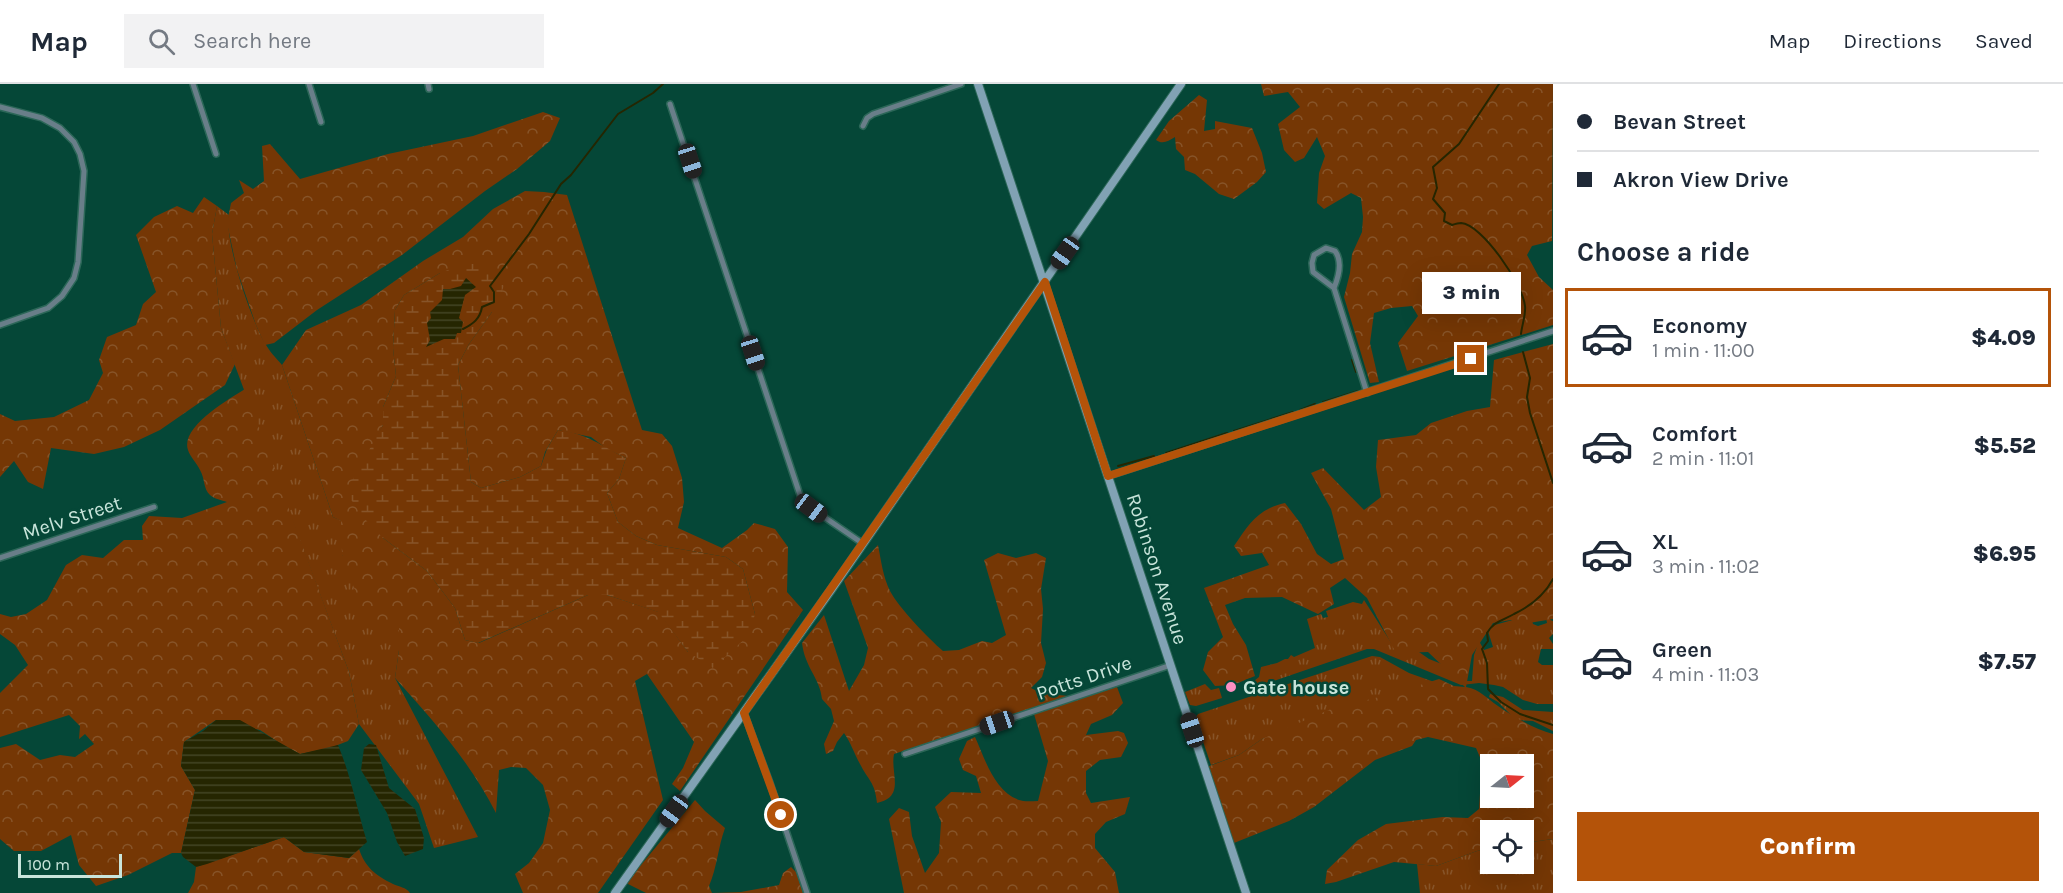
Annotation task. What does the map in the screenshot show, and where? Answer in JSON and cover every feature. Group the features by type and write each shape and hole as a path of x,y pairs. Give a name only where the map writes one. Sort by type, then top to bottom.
{"street":[{"path":"193,84 216,154"},
{"path":"309,84 321,122"},
{"path":"863,126 867,118 873,114 961,84"},
{"name":"Robinson Avenue","path":"978,84 1246,893"},
{"path":"615,893 744,713 1181,84"},
{"path":"670,104 800,495 811,508 862,543"},
{"path":"0,107 42,118 60,128 74,142 82,159 84,171 78,262 74,278 62,296 48,308 0,325"},
{"path":"1334,288 1313,272 1314,255 1326,249 1335,251 1340,259 1334,288 1367,393"},
{"path":"1108,476 1553,331"},
{"name":"Melv Street","path":"0,558 154,507"},
{"name":"Potts Drive","path":"905,754 1171,665"},
{"path":"744,713 807,893"}],"green space":[{"path":"1261,84 1553,84 1552,241 1532,246 1527,255 1539,277 1553,290 1553,325 1407,371 1398,343 1418,316 1412,306 1391,308 1374,313 1370,343 1379,382 1370,383 1344,297 1352,254 1362,232 1361,198 1351,193 1324,209 1317,203 1319,173 1325,156 1317,137 1304,158 1295,162 1284,150 1278,124 1300,107 1288,92 1264,96"},
{"path":"1199,95 1207,100 1204,131 1215,129 1215,121 1252,128 1262,153 1266,172 1257,182 1234,199 1219,194 1195,174 1185,170 1184,157 1176,149 1175,137 1163,142 1156,140 1169,121"},
{"path":"543,112 560,118 550,141 517,169 402,255 317,310 274,343 265,345 237,270 227,223 231,203 244,193 239,180 253,189 264,181 262,146 270,144 300,179 388,154 473,136"},
{"path":"525,191 567,195 642,430 662,434 672,446 682,478 684,502 678,528 722,548 754,523 775,529 788,547 787,592 803,610 680,791 672,784 683,768 694,742 647,674 635,681 663,800 598,893 523,893 515,874 529,863 543,843 550,810 543,785 526,768 511,767 499,770 496,813 463,759 395,678 399,650 399,619 385,633 365,618 342,555 341,521 333,517 282,365 306,330 361,305 423,261 463,237 493,209","holes":["440,273 492,312 469,344 458,365 471,482 481,488 520,477 541,466 545,452 558,430 591,437 607,449 626,458 619,479 607,493 618,522 636,536 657,545 726,557 743,569 755,614 688,652 659,612 607,595 588,595 479,643 465,640 455,608 427,571 383,538 375,442 383,425 383,407 396,376 393,348 395,310 404,295"]},
{"path":"204,197 217,206 212,234 221,328 235,364 225,385 160,430 124,447 94,454 51,448 43,489 28,482 14,461 0,477 0,414 15,421 54,417 89,400 103,373 99,360 107,337 136,325 143,304 156,292 136,235 154,217 177,206 193,213"},
{"path":"217,206 229,215 231,242 246,299 265,343 282,365 333,517 342,521 342,555 399,617 399,650 395,678 478,837 434,848 419,804 359,724 349,672 221,328 212,234"},
{"path":"478,259 504,286 492,312 469,344 458,365 471,482 481,488 520,477 541,466 547,449 558,430 586,437 626,458 619,479 607,493 618,522 636,536 657,545 726,557 743,569 755,614 749,635 713,668 688,652 658,612 607,595 588,595 478,643 465,640 455,608 427,571 383,538 362,516 350,498 353,479 383,425 383,407 396,376 393,348 395,310 404,295 440,273"},
{"path":"1553,344 1553,619 1529,623 1511,620 1493,623 1472,655 1466,687 1480,692 1524,722 1553,734 1553,839 1534,842 1534,820 1480,820 1480,850 1436,866 1394,862 1325,884 1327,870 1358,840 1386,824 1443,817 1468,818 1479,809 1480,793 1480,808 1534,808 1534,754 1480,754 1480,757 1476,748 1428,737 1416,740 1412,746 1375,760 1314,807 1289,821 1229,845 1204,768 1239,755 1262,739 1331,709 1439,679 1454,686 1465,687 1428,652 1396,653 1367,598 1345,578 1330,588 1334,604 1318,614 1282,597 1245,598 1225,605 1246,645 1255,676 1233,685 1215,686 1203,670 1208,652 1223,637 1204,588 1269,565 1262,553 1241,556 1234,546 1255,518 1268,509 1285,503 1301,524 1317,554 1331,564 1344,559 1331,509 1311,473 1323,468 1364,510 1381,497 1376,467 1378,440 1416,435 1431,423 1467,411 1490,407 1494,360"},
{"path":"245,389 349,672 359,724 348,741 330,748 300,754 260,730 216,720 184,742 181,766 195,790 181,853 172,853 128,875 96,886 79,865 71,835 41,851 14,851 0,839 0,748 16,744 40,760 60,755 75,757 94,744 85,734 79,739 80,726 69,715 0,737 0,693 28,665 15,645 0,634 0,614 11,617 26,614 47,600 66,565 82,555 103,558 124,540 143,540 142,526 149,516 182,518 227,502 214,498 208,493 202,473 189,453 187,441 198,423"},
{"path":"878,545 882,568 894,598 943,651 959,650 982,641 992,643 1006,635 984,560 998,553 1016,558 1036,553 1046,558 1041,589 1043,609 1041,643 1046,663 1042,677 1031,688 1041,693 1068,696 894,754 894,790 886,800 877,803 873,786 844,733 833,751 826,754 824,744 834,721 831,709 822,699 802,643 824,615 849,691 864,665 868,648 844,581"},
{"path":"1364,600 1397,652 1419,652 1447,666 1465,681 1472,681 1474,655 1479,641 1484,650 1493,647 1488,631 1491,626 1530,615 1533,624 1538,626 1547,623 1546,618 1550,615 1550,620 1553,621 1553,634 1549,638 1553,649 1541,649 1538,662 1542,665 1553,665 1553,704 1537,704 1523,700 1503,687 1494,685 1479,683 1461,685 1374,649 1367,649 1256,687 1254,681 1259,677 1261,667 1315,648 1307,619 1321,614 1323,618 1328,617 1326,611 1353,602 1362,604"},
{"path":"1372,656 1380,657 1409,673 1440,684 1262,739 1239,755 1211,765 1195,718 1198,714"},
{"path":"1205,684 1211,690 1219,688 1222,698 1196,706 1190,705 1185,692"},
{"path":"1117,687 1123,703 1112,715 1091,724 1086,735 1118,731 1124,733 1128,743 1121,757 1100,760 1086,771 1086,793 1091,803 1130,797 1125,814 1106,822 1095,834 1095,848 1115,872 1119,893 904,893 889,819 899,808 909,812 912,836 925,873 939,853 941,822 935,807 951,792 981,793 976,776 963,770 959,759 967,741 975,737 991,773 1010,796 1019,800 1038,801 1048,761 1034,714"},
{"path":"1490,694 1503,697 1523,710 1553,712 1553,731 1533,721 1516,720 1498,702 1489,697"},
{"path":"695,800 725,828 709,886 712,893 646,893 626,883"},
{"path":"284,837 304,852 349,858 359,849 364,861 376,874 410,893 188,893 194,882 196,867"},
{"path":"1553,839 1553,893 1420,893 1417,864 1436,866 1480,850 1480,874 1534,874 1534,842"},
{"path":"791,867 796,872 803,893 712,893 741,892 779,885 783,873"}],"shaded area":[{"path":"466,278 476,287 465,295 459,318 463,322 461,333 457,333 455,339 444,339 426,347 430,340 427,323 431,318 430,312 442,300 443,289 461,286"},
{"path":"216,720 240,720 300,754 338,745 367,842 349,858 304,852 284,837 196,867 183,857 181,853 195,790 181,766 184,742"},
{"path":"369,744 376,745 389,788 415,809 424,838 423,849 405,856 397,842 387,813 361,770 364,748"}],"waterway":[{"path":"463,329 476,321 482,307 494,302 494,292 490,286 529,234 561,184 571,175 618,114 653,93 663,84"},
{"path":"1499,84 1459,144 1433,167 1437,188 1433,199 1445,213 1444,221 1452,225 1461,223 1470,226 1480,233 1500,257 1523,296 1525,306 1521,334"},
{"path":"1523,352 1530,378 1527,397 1530,413 1553,483"},
{"path":"1352,360 1356,372"},
{"path":"1323,402 1358,391"},
{"path":"1300,410 1315,404"},
{"path":"1234,431 1293,412"},
{"path":"1166,453 1227,433"},
{"path":"1118,466 1154,456"},
{"path":"1553,579 1546,591 1531,604 1492,626 1487,633 1488,641 1482,649 1487,663 1488,689 1501,702 1520,714 1553,725"}],"place":[{"name":"Gate house","path":"1231,687"}],"route":[{"path":"781,815 744,713 1045,282 1108,476 1471,359"}]}
